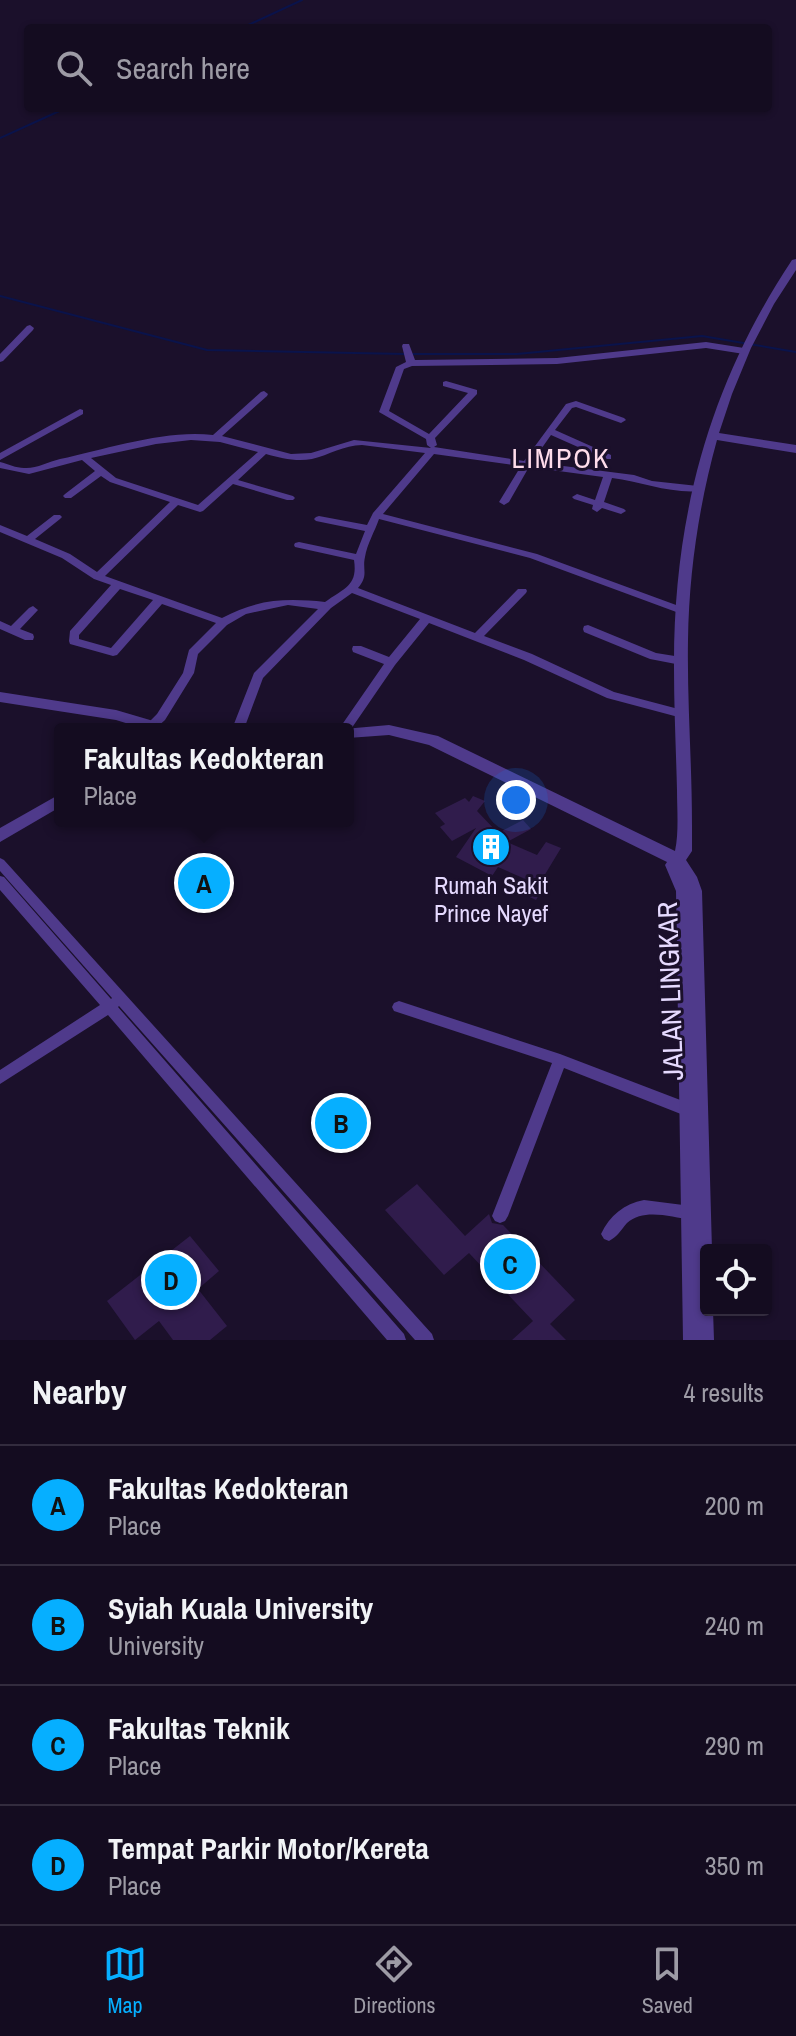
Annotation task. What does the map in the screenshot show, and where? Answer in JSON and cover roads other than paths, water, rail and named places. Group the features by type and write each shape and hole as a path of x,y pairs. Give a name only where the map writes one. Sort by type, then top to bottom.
{"street":[{"path":"676,863 684,851 686,819 681,661 686,555 698,489 747,345 796,262"},
{"path":"0,359 30,328"},
{"path":"431,444 384,412 400,367 411,362 557,361 706,345 747,345"},
{"path":"406,346 411,362"},
{"path":"240,723 258,676 327,606 351,589 360,578 359,558 376,515 474,392 446,384"},
{"path":"215,438 264,394"},
{"path":"504,502 549,431 573,404 621,420"},
{"path":"0,457 80,412"},
{"path":"549,431 608,457"},
{"path":"715,436 796,449"},
{"path":"0,465 24,473 83,457 167,442 215,438 263,452 308,457 349,441 431,444 650,484 698,489"},
{"path":"83,457 100,472 200,509 263,452"},
{"path":"68,496 100,472"},
{"path":"599,506 608,475"},
{"path":"232,481 290,498"},
{"path":"577,497 621,511"},
{"path":"98,577 177,501"},
{"path":"376,515 435,532 458,534 683,611"},
{"path":"28,540 57,517"},
{"path":"319,519 369,529"},
{"path":"0,528 66,556 98,577 223,622"},
{"path":"299,545 359,558"},
{"path":"118,584 74,634 74,641 113,652 160,599"},
{"path":"351,589 528,657 611,695 682,714"},
{"path":"476,638 522,591"},
{"path":"159,723 188,673 193,653 223,622 243,611 288,602 302,601 327,606"},
{"path":"13,630 33,610"},
{"path":"352,723 391,662 426,619"},
{"path":"0,625 29,637"},
{"path":"588,629 654,656 681,661"},
{"path":"357,649 391,662"},
{"path":"0,697 116,715 146,723"},
{"path":"0,705 100,723"},
{"path":"354,731 389,730 433,740 676,863 684,891 694,1112 691,1213 693,1340"},
{"path":"354,740 399,738 432,747 676,863"},
{"path":"0,826 54,794"},
{"path":"0,836 54,804"},
{"path":"0,863 332,1267 398,1340"},
{"path":"0,881 349,1253 426,1340"},
{"path":"0,1078 114,1003"},
{"path":"399,1007 560,1060 694,1112"},
{"path":"500,1216 560,1060"},
{"name":"JALAN LINGKAR","path":"694,1112 704,1340"},
{"path":"609,1234 620,1218 636,1207 691,1213"},
{"path":"332,1267 349,1253"}],"waterway":[{"path":"251,24 302,0"},
{"path":"0,138 57,112"},
{"path":"0,296 207,350 405,354"},
{"path":"413,354 517,354 702,336 796,352"}],"place":[{"name":"Rumah Sakit Prince Nayef","path":"491,847"},
{"name":"Fakultas Kedokteran","path":"204,883"},
{"name":"Syiah Kuala University","path":"341,1123"},
{"name":"Fakultas Teknik","path":"510,1264"},
{"name":"Tempat Parkir Motor/Kereta","path":"171,1280"}],"district":[{"name":"LIMPOK","path":"561,458"}]}
